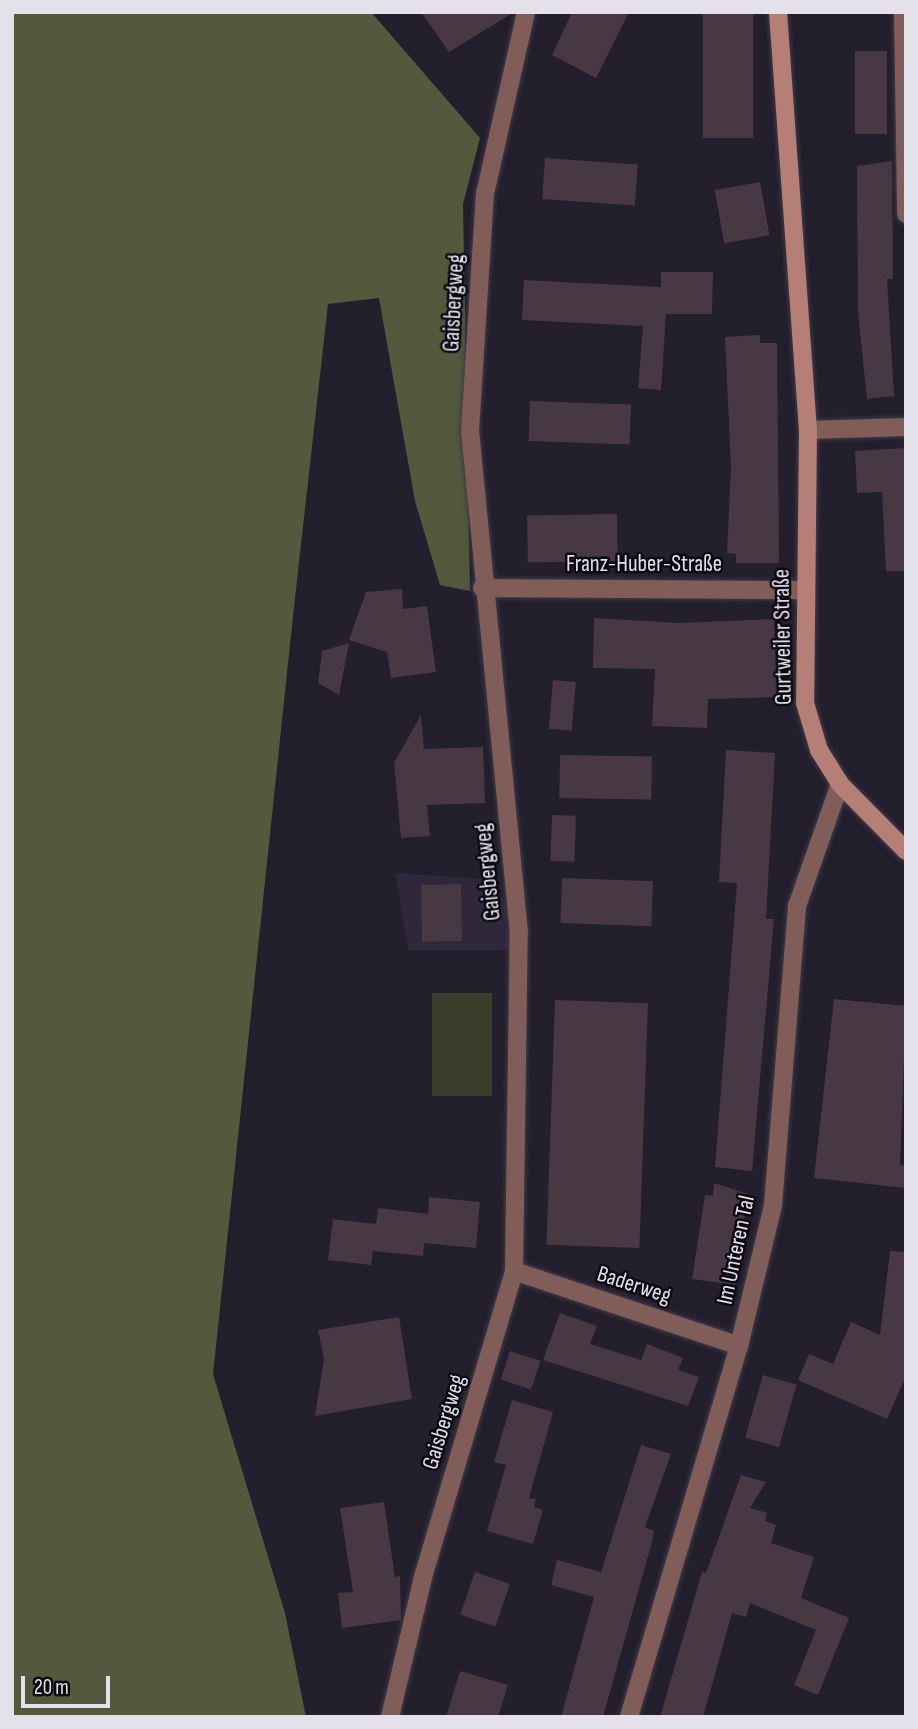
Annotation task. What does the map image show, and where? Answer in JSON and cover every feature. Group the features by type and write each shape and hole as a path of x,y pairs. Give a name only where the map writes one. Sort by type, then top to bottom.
{"main road":[{"name":"Gurtweiler Straße","path":"778,12 808,430 805,703 819,750 839,784 906,851"}],"street":[{"name":"Gaisbergweg","path":"390,1717 423,1577 514,1271 519,933 482,588 470,431 485,194 526,12"},
{"path":"903,12 906,214"},
{"path":"808,430 906,427"},
{"name":"Franz-Huber-Straße","path":"482,588 805,590"},
{"name":"Im Unteren Tal","path":"629,1717 739,1346 773,1205 797,906 839,784"},
{"name":"Baderweg","path":"514,1271 739,1346"}],"shaded area":[{"path":"395,873 486,879 511,908 511,950 408,950"}],"green space":[{"path":"12,12 371,12 480,138 463,204 470,591 440,585 415,501 379,298 328,304 294,607 213,1374 285,1613 306,1717 12,1717"},
{"path":"432,993 492,993 492,1096 432,1096"}],"building":[{"path":"421,12 514,12 449,52"},
{"path":"572,12 629,12 596,78 552,55"},
{"path":"703,12 753,12 753,138 703,138"},
{"path":"855,51 887,51 887,134 855,134"},
{"path":"545,158 638,164 635,205 542,199"},
{"path":"892,161 893,279 887,279 894,396 867,399 858,312 857,166"},
{"path":"760,182 769,235 724,243 715,190"},
{"path":"661,272 713,272 712,314 666,314 661,390 638,388 643,326 522,320 524,280 661,287"},
{"path":"760,335 760,343 777,343 779,563 736,563 736,554 727,553 731,467 725,337"},
{"path":"530,401 631,405 630,445 529,441"},
{"path":"906,448 906,571 886,571 882,492 857,493 855,451"},
{"path":"617,514 618,561 528,563 527,516"},
{"path":"402,589 403,609 427,606 436,672 391,678 387,652 349,640 366,592"},
{"path":"594,618 678,623 774,619 777,697 708,699 707,728 652,726 655,669 593,668"},
{"path":"349,643 339,695 318,683 322,651"},
{"path":"553,680 576,682 572,731 549,729"},
{"path":"421,715 424,749 483,747 485,803 427,805 430,836 401,838 394,763"},
{"path":"726,750 775,753 766,919 774,919 752,1171 715,1167 737,883 719,882"},
{"path":"560,755 652,757 651,800 559,798"},
{"path":"552,815 576,816 574,862 550,861"},
{"path":"562,878 653,881 651,926 560,923"},
{"path":"461,884 462,941 422,942 421,885"},
{"path":"834,999 906,1006 900,1165 906,1166 906,1188 814,1178"},
{"path":"555,1000 648,1003 639,1248 546,1245"},
{"path":"714,1183 748,1194 735,1285 692,1279 705,1195 713,1196"},
{"path":"429,1197 480,1202 476,1248 424,1243 423,1256 373,1251 371,1265 328,1260 333,1219 376,1224 378,1208 428,1214"},
{"path":"890,1251 906,1252 906,1376 887,1419 798,1380 809,1354 833,1364 851,1322 880,1335"},
{"path":"560,1313 597,1326 590,1344 641,1360 647,1344 683,1358 678,1370 699,1377 688,1406 543,1360"},
{"path":"399,1317 412,1399 315,1416 324,1359 318,1330"},
{"path":"510,1351 540,1361 531,1389 501,1380"},
{"path":"763,1375 797,1385 779,1447 745,1437"},
{"path":"512,1400 553,1412 529,1498 536,1499 534,1507 543,1510 533,1544 487,1531 506,1465 494,1462"},
{"path":"641,1445 671,1454 645,1527 654,1531 652,1542 603,1717 561,1717 594,1597 551,1585 557,1560 601,1572"},
{"path":"741,1475 766,1482 750,1508 767,1513 765,1521 776,1525 771,1543 814,1557 801,1598 849,1618 818,1695 794,1685 816,1630 750,1603 746,1617 732,1613 703,1717 660,1717 702,1572 706,1573"},
{"path":"384,1502 395,1577 400,1576 401,1620 342,1628 338,1593 353,1592 340,1508"},
{"path":"475,1572 510,1584 495,1627 460,1615"},
{"path":"460,1671 508,1685 498,1717 446,1717"}]}
